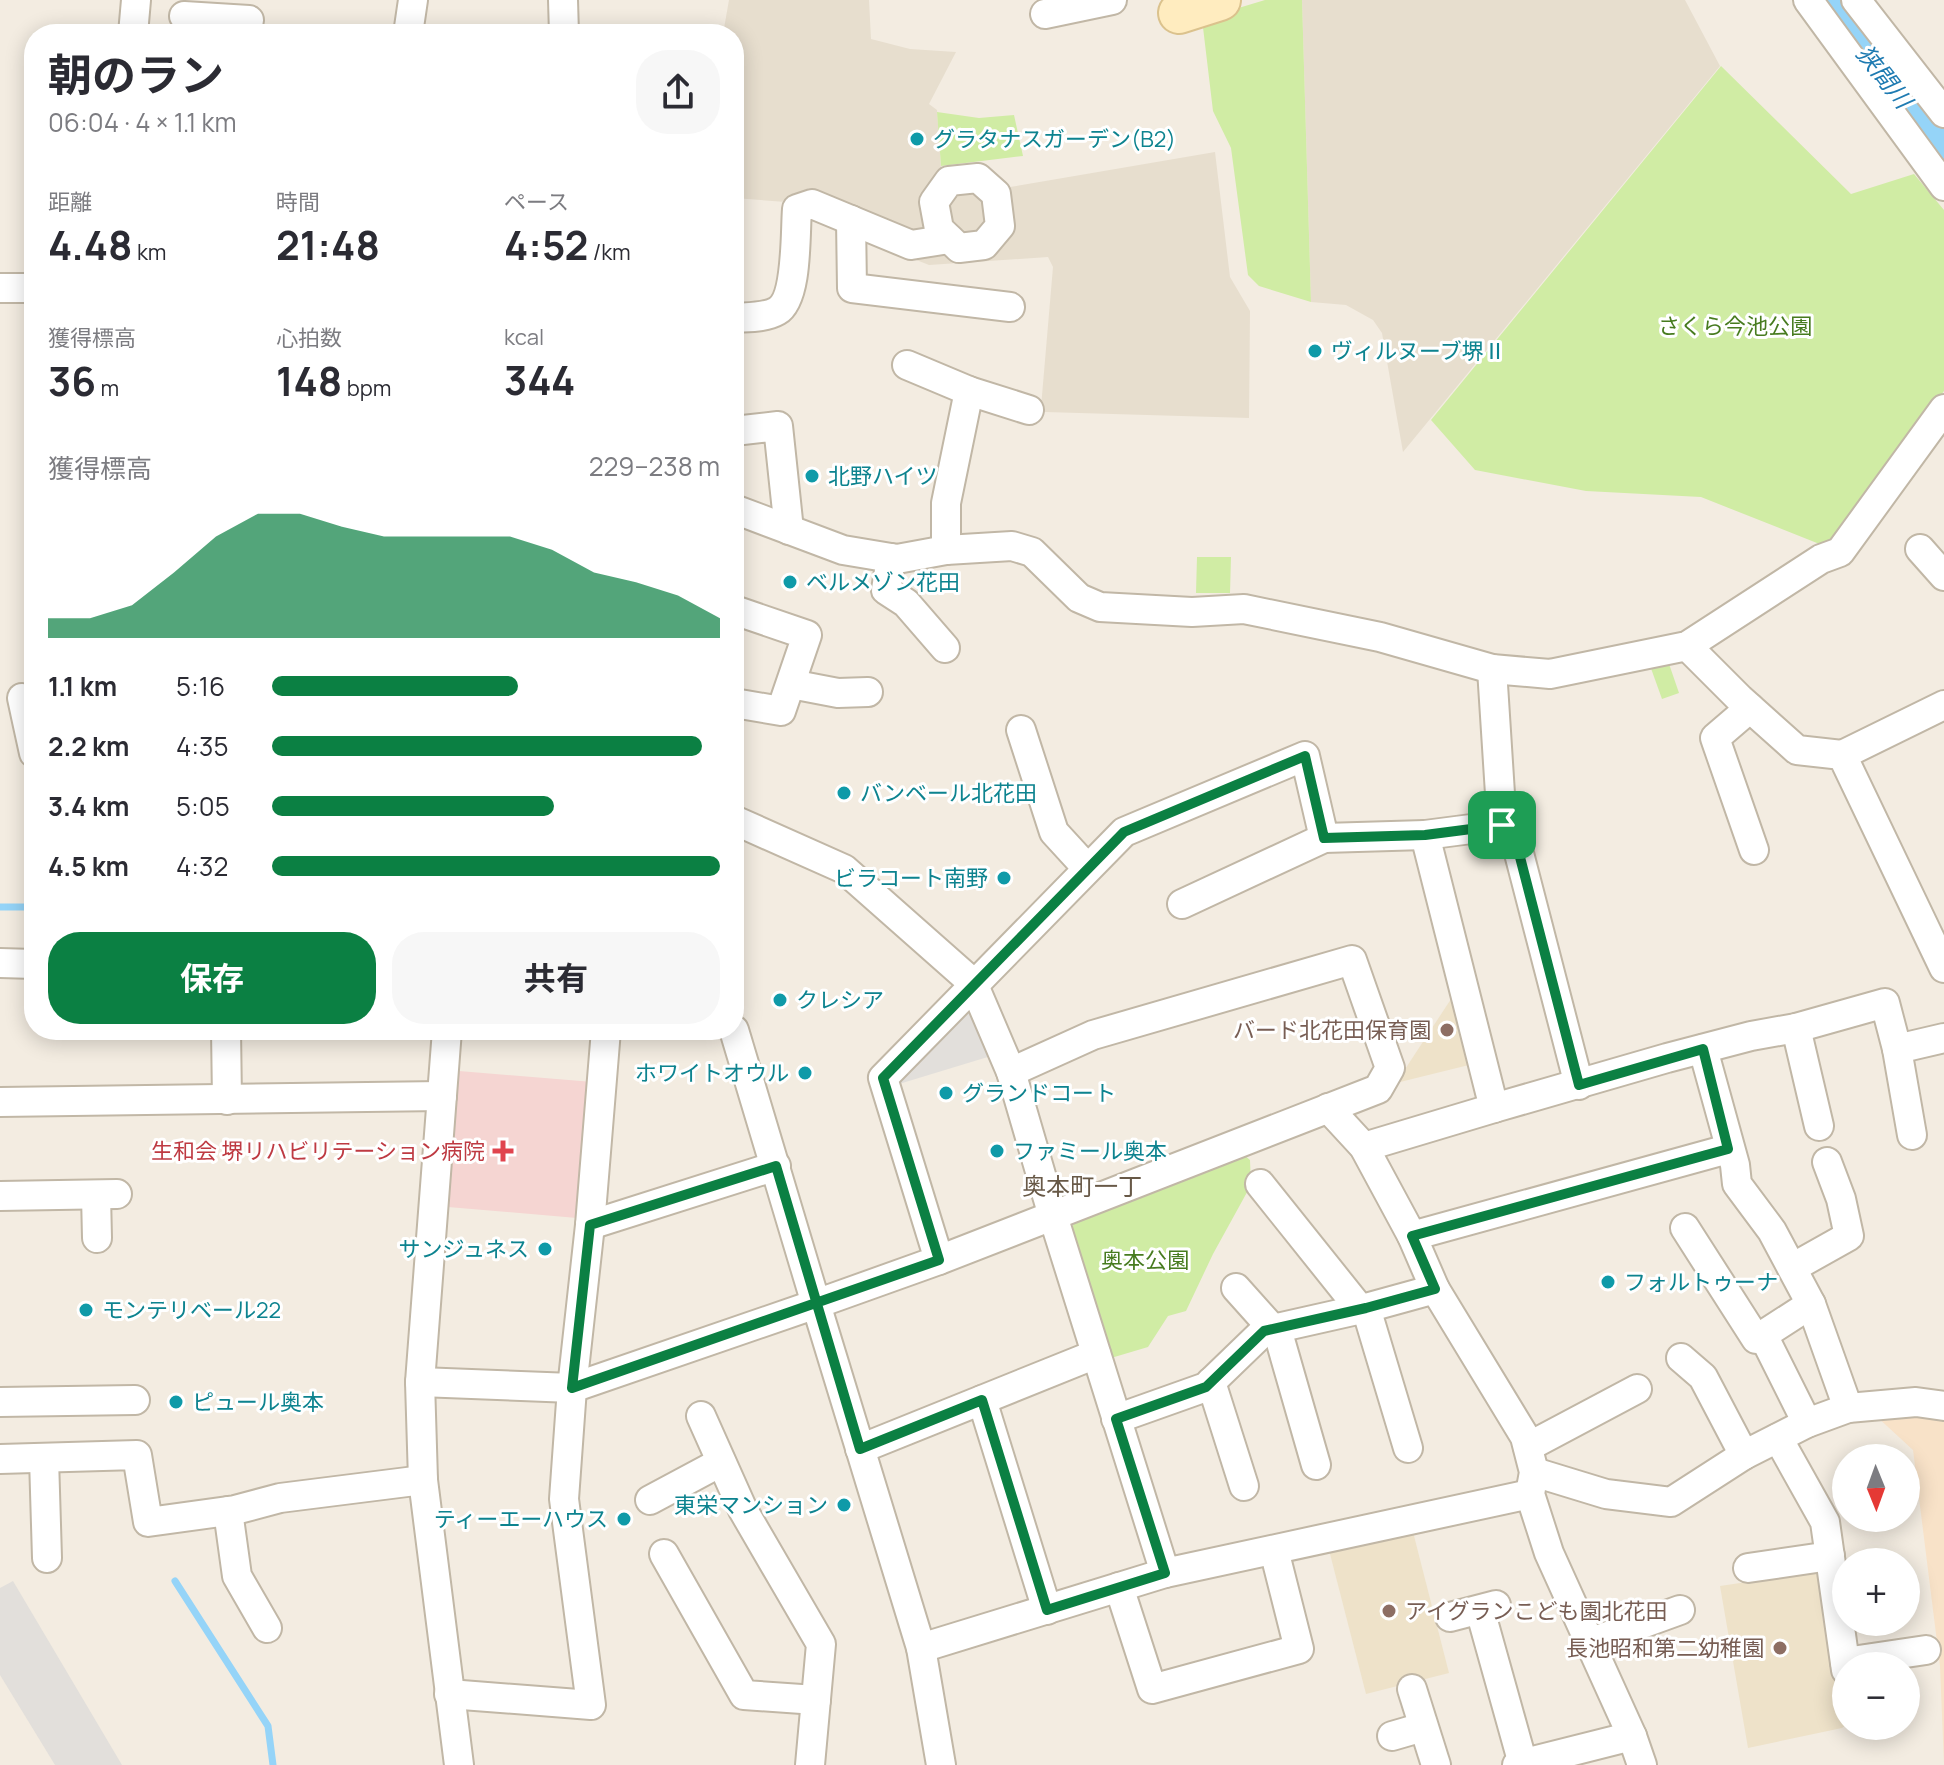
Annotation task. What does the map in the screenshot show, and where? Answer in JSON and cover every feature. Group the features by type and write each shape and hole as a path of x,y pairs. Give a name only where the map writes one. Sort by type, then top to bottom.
{"street":[{"path":"134,24 136,0"},
{"path":"409,24 413,0"},
{"path":"563,0 564,24"},
{"path":"1045,14 1112,0"},
{"path":"1178,6 1220,0"},
{"path":"1808,0 1944,186"},
{"path":"1856,0 1944,113"},
{"path":"184,16 215,9 249,20"},
{"path":"744,317 779,310 791,295 797,209 812,204 911,245 949,239"},
{"path":"851,220 852,288 1010,307"},
{"path":"0,288 24,288"},
{"path":"907,365 969,391 1029,410"},
{"path":"946,550 946,503 969,391"},
{"path":"744,513 843,550 891,558 946,550 1012,546 1032,552 1079,598 1100,607 1192,612 1244,609 1380,637 1492,669 1550,674 1687,646 1821,559 1840,552 1944,409"},
{"path":"744,430 778,426 789,530"},
{"path":"1920,549 1944,576"},
{"path":"891,558 886,590 906,603 945,648"},
{"path":"744,613 807,635 781,711 744,705"},
{"path":"1687,646 1797,750 1842,755 1944,705"},
{"path":"1492,669 1502,825"},
{"path":"791,684 838,693 868,692"},
{"path":"1750,708 1715,738 1754,850"},
{"path":"1021,730 1054,832 1087,868"},
{"path":"1842,755 1944,968"},
{"path":"939,1260 883,1078 1124,832 1305,756 1324,838"},
{"path":"744,824 844,869 973,983 1011,1072 1165,1573"},
{"path":"1182,904 1324,838 1425,835 1502,825 1514,834 1579,1085"},
{"path":"1425,835 1494,1108"},
{"path":"420,1382 572,1388 939,1260 1378,1089 1390,1068 1352,960 1093,1035 1011,1072"},
{"path":"0,963 24,964"},
{"path":"1364,1147 1703,1049 1796,1028 1885,1003 1897,1049 1912,1135"},
{"path":"1796,1028 1819,1126"},
{"path":"1897,1049 1944,1038"},
{"path":"226,1040 227,1100"},
{"path":"446,1040 420,1382 423,1480 459,1765"},
{"path":"449,1694 591,1705 564,1499 605,1040"},
{"path":"737,1040 921,1648 941,1765"},
{"path":"1703,1049 1728,1149 1735,1165 1737,1184 1772,1231 1811,1304 1848,1408"},
{"path":"0,1102 442,1096"},
{"path":"1328,1108 1364,1147 1412,1236 1435,1289 1525,1437 1549,1553 1632,1736 1642,1765"},
{"path":"1412,1236 1728,1149"},
{"path":"1792,1268 1849,1236 1841,1199 1827,1162"},
{"path":"590,1225 776,1166"},
{"path":"1260,1184 1363,1308 1408,1448"},
{"path":"0,1196 106,1194 97,1238"},
{"path":"1685,1228 1756,1339 1811,1304"},
{"path":"1236,1288 1279,1336 1316,1465"},
{"path":"1116,1419 1206,1387 1264,1331 1435,1289"},
{"path":"1763,1335 1807,1423"},
{"path":"860,1449 1096,1354"},
{"path":"1681,1358 1703,1377 1744,1455"},
{"path":"1211,1382 1244,1486"},
{"path":"921,1648 1165,1573 1274,1550 1530,1471 1637,1389"},
{"path":"0,1402 135,1400"},
{"path":"982,1400 1047,1610"},
{"path":"1530,1471 1606,1494 1671,1502 1744,1455 1807,1423 1848,1408 1916,1402 1944,1406"},
{"path":"701,1416 743,1510 821,1644 810,1765"},
{"path":"1778,1438 1825,1522 1844,1652"},
{"path":"0,1459 137,1455 148,1522 228,1511 280,1498 423,1480"},
{"path":"44,1458 47,1558"},
{"path":"650,1500 721,1462"},
{"path":"228,1511 237,1576 267,1628"},
{"path":"1119,1587 1152,1689 1299,1649 1274,1550"},
{"path":"664,1554 744,1695 816,1700"},
{"path":"1748,1568 1830,1556"},
{"path":"1450,1617 1488,1608 1520,1764 1632,1736"},
{"path":"1589,1643 1680,1610"},
{"path":"1916,1652 1926,1650"},
{"path":"1412,1689 1436,1765"},
{"path":"1392,1736 1423,1727"}],"shaded area":[{"path":"729,0 869,0 871,39 910,49 956,52 929,104 937,110 941,168 984,165 1010,187 1215,152 1230,277 1250,311 1249,418 1045,412 1041,407 1053,267 1048,257 929,265 866,240 859,212 809,188 786,202 744,199 744,24 725,24"},
{"path":"1302,0 1685,0 1720,66 1403,452 1382,333 1373,320 1346,305 1311,302"},
{"name":"バード北花田保育園","path":"1453,996 1473,1064 1396,1083"},
{"path":"963,1011 975,1013 991,1056 899,1084 901,1075"},
{"path":"459,1071 593,1082 577,1218 448,1207"},
{"path":"1874,1414 1944,1414 1944,1765 1940,1666 1920,1506 1920,1444 1906,1444"},
{"name":"アイグランこども園北花田","path":"1412,1528 1449,1673 1366,1694 1329,1550"},
{"name":"長池昭和第二幼稚園","path":"1814,1572 1821,1576 1826,1600 1822,1616 1832,1661 1832,1730 1748,1748 1720,1586"},
{"path":"13,1581 122,1765 55,1765 0,1675 0,1588"}],"green space":[{"path":"1265,0 1302,0 1311,302 1259,286 1248,275 1231,148 1213,111 1202,19"},
{"name":"さくら今池公園","path":"1721,66 1851,194 1914,174 1944,210 1944,391 1827,547 1701,497 1586,491 1475,470 1431,420"},
{"path":"937,112 979,118 1014,115 1023,156 941,166"},
{"path":"1197,557 1231,557 1230,593 1196,593"},
{"path":"1667,658 1679,693 1662,699 1648,660"},
{"name":"奥本公園","path":"1244,1155 1250,1160 1251,1185 1186,1311 1168,1316 1148,1347 1111,1358 1070,1231 1076,1220"}],"waterway":[{"name":"狭間川","path":"1827,0 1854,39 1944,151"},
{"path":"0,907 24,907"},
{"path":"175,1581 268,1726 273,1765"}],"place":[{"name":"グラタナスガーデン(B2)","path":"917,139"},
{"name":"ヴィルヌーブ堺Ⅱ","path":"1315,351"},
{"name":"北野ハイツ","path":"812,476"},
{"name":"ベルメゾン花田","path":"790,582"},
{"name":"バンベール北花田","path":"844,793"},
{"name":"ビラコート南野","path":"1004,878"},
{"name":"クレシア","path":"780,1000"},
{"name":"バード北花田保育園","path":"1447,1030"},
{"name":"ホワイトオウル","path":"805,1073"},
{"name":"グランドコート","path":"946,1093"},
{"name":"生和会 堺リハビリテーション病院","path":"503,1151"},
{"name":"ファミール奥本","path":"997,1151"},
{"name":"サンジュネス","path":"545,1249"},
{"name":"フォルトゥーナ","path":"1608,1282"},
{"name":"モンテリベール22","path":"86,1310"},
{"name":"ピュール奥本","path":"176,1402"},
{"name":"東栄マンション","path":"844,1505"},
{"name":"ティーエーハウス","path":"624,1519"},
{"name":"アイグランこども園北花田","path":"1389,1611"},
{"name":"長池昭和第二幼稚園","path":"1780,1648"}],"district":[{"name":"奥本町一丁","path":"1082,1185"}],"route":[{"path":"1502,825 1425,835 1324,838 1305,756 1124,832 883,1078 939,1260 816,1304 572,1388 590,1225 776,1166 816,1304 860,1449 982,1400 1047,1610 1165,1573 1116,1419 1206,1387 1264,1331 1435,1289 1412,1236 1728,1149 1703,1049 1579,1085 1514,834 1502,825"}]}
